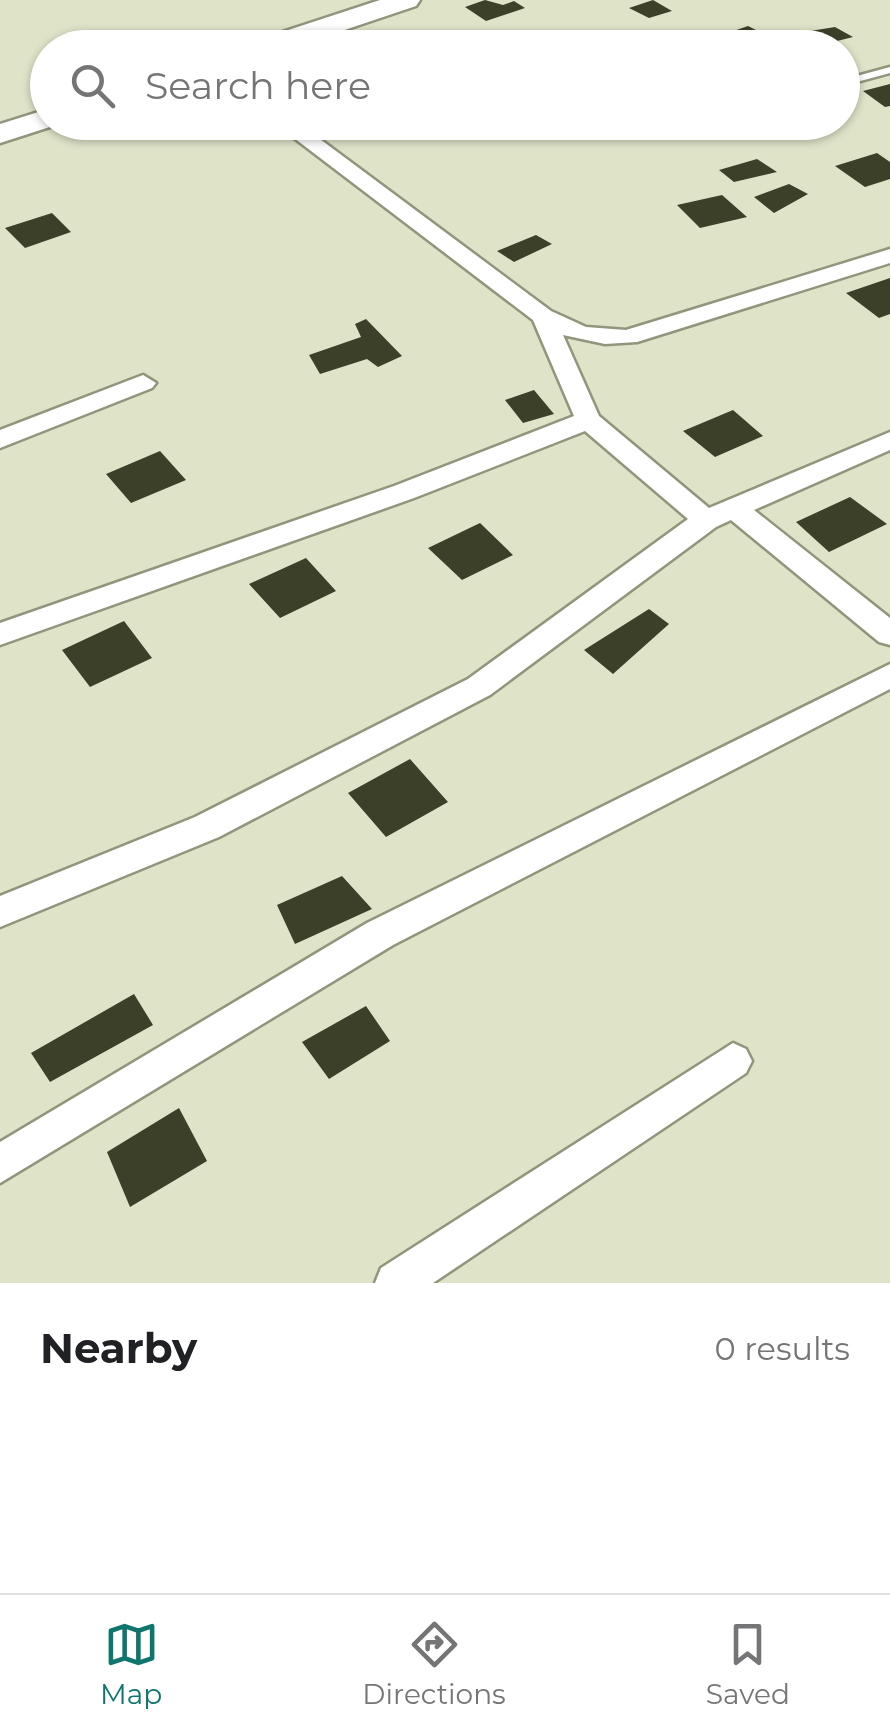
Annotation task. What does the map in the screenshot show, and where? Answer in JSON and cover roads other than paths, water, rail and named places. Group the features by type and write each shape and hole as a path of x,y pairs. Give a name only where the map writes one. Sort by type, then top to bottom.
{"street":[{"path":"316,30 407,0"},
{"path":"0,134 30,124"},
{"path":"307,140 543,316 563,329 598,338 628,337 890,256"},
{"path":"543,316 588,420 890,634"},
{"path":"0,440 143,383"},
{"path":"0,634 404,492 588,420"},
{"path":"0,912 207,827 479,687 720,514 890,440"},
{"path":"0,1164 380,934 890,675"},
{"path":"396,1283 733,1061"}],"lane":[{"path":"860,78 890,70"}]}
